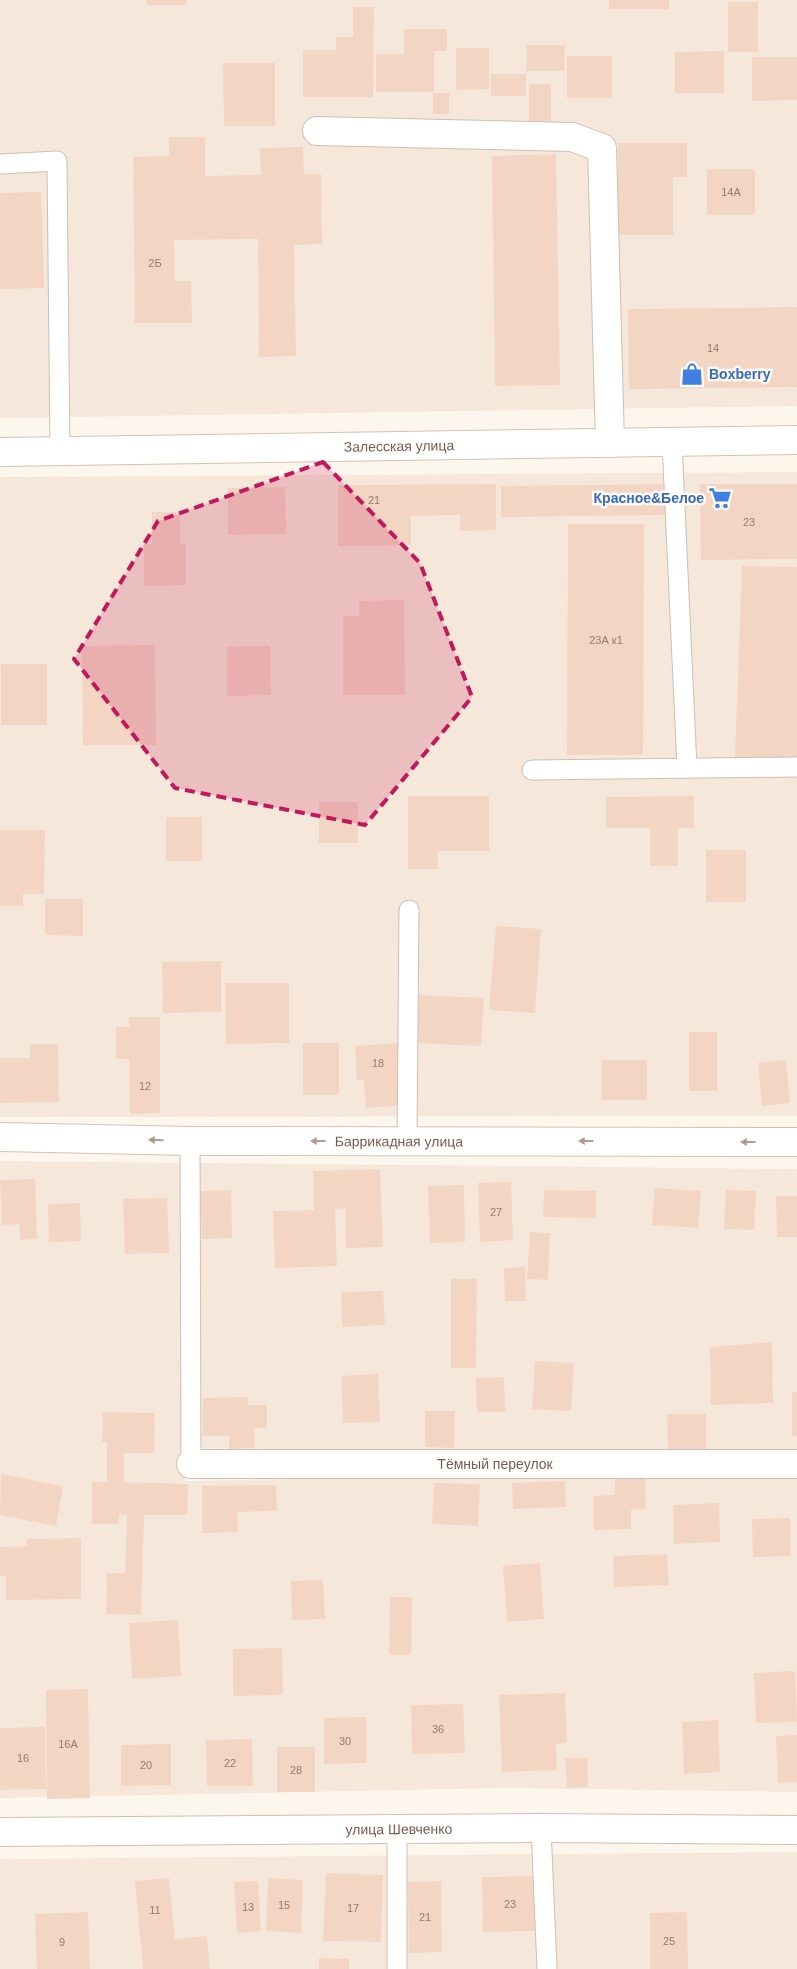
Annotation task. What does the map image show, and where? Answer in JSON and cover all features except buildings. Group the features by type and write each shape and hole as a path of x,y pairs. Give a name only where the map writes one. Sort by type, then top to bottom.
{"street":[{"path":"317,131 572,136 602,148 610,443"},
{"name":"Залесская улица","path":"0,452 797,440"},
{"name":"Баррикадная улица","path":"0,1137 190,1141 797,1142"},
{"name":"Тёмный переулок","path":"192,1464 797,1464"},
{"name":"улица Шевченко","path":"0,1832 542,1828 797,1830"}],"lane":[{"path":"0,164 57,161 60,451"},
{"path":"672,442 687,768"},
{"path":"532,770 797,767"},
{"path":"407,1140 409,910"},
{"path":"190,1141 192,1464"},
{"path":"542,1828 547,1969"},
{"path":"397,1829 397,1969"}],"highlighted area":[{"path":"323,462 420,563 472,697 365,825 175,788 74,659 158,521"}],"shaded area":[{"path":"0,0 797,0 797,406 0,418"},
{"path":"797,472 797,1116 0,1117 0,477"},
{"path":"0,1161 797,1169 797,1454 184,1448 185,1481 797,1471 797,1792 502,1788 0,1798"},
{"path":"797,1852 797,1969 0,1969 0,1859"}],"place":[{"name":"Boxberry","path":"692,374"},
{"name":"Красное&Белое","path":"720,498"}]}
